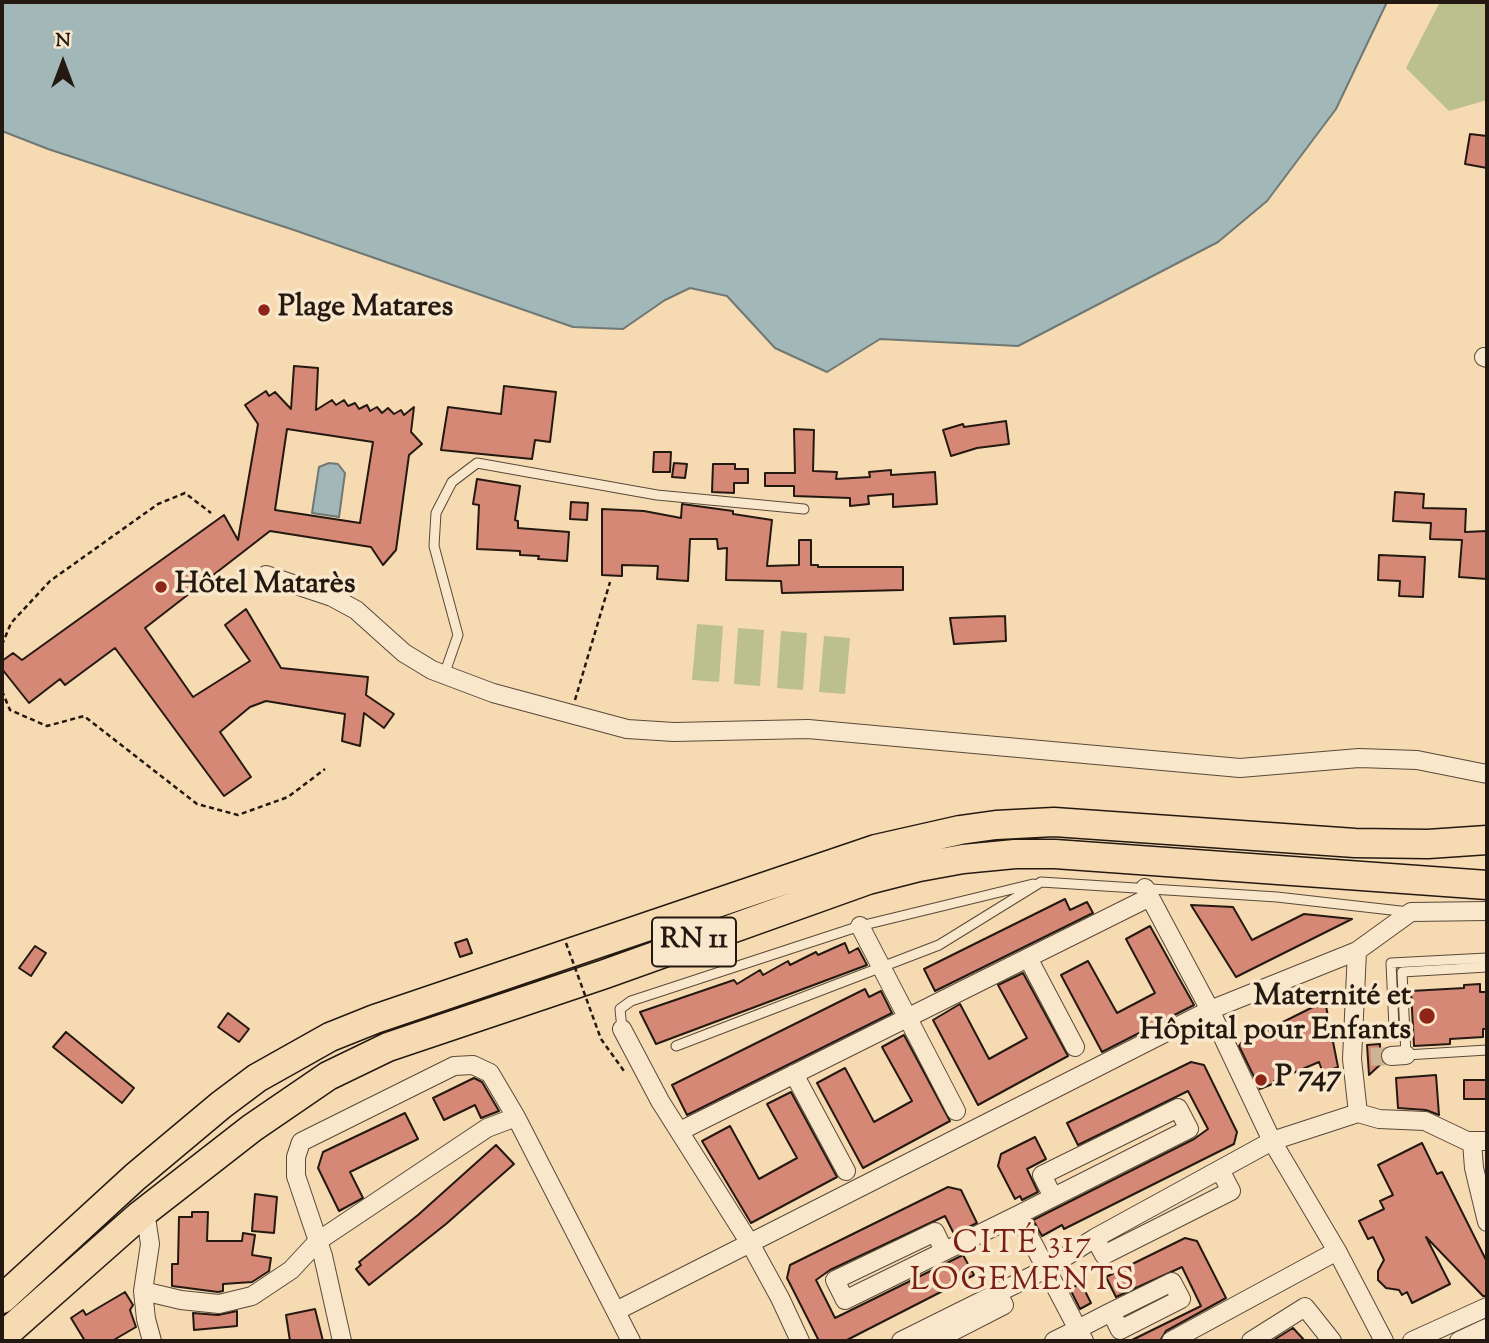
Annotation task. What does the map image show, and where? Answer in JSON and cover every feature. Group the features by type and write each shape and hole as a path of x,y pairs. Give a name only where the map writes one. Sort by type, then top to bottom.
{"highway":[{"name":"RN 11","path":"2,1299 125,1186 221,1105 257,1078 330,1037 375,1019 876,849 972,828 1054,822 1342,842 1454,843 1487,840"},
{"path":"1454,843 1466,840 1487,825"},
{"name":"RN 11","path":"2,1337 145,1211 290,1100 328,1076 388,1047 605,974 868,880 919,867 976,858 1055,854 1487,885"}],"street":[{"path":"266,575 332,597 356,610 416,662 444,675 493,693 619,728 659,732 808,729 1217,767 1263,767 1389,758 1417,760 1485,776"},
{"path":"680,1131 1028,958 1148,893 1210,1010 1272,1141 1337,1251 1384,1341"},
{"path":"616,1311 751,1245 1210,1010 1357,951 1411,912 1487,911"},
{"path":"860,926 956,1111"},
{"path":"1357,951 1352,1059 1358,1113"},
{"path":"1028,958 1075,1047"},
{"path":"622,1029 660,1101 751,1245 780,1297 800,1341"},
{"path":"1352,1059 1371,1057"},
{"path":"342,1341 318,1241 296,1176 296,1157 301,1142 454,1066 473,1065 491,1073 631,1341"},
{"path":"794,1074 846,1171"},
{"path":"944,1251 935,1232 835,1280 845,1300 1018,1215 1189,1129 1178,1108 1042,1175 1053,1197"},
{"path":"901,1341 1046,1269 1095,1238 1272,1141 1358,1113 1379,1119 1425,1121 1479,1142 1474,1168 1487,1222"},
{"path":"143,1291 181,1300 219,1304 252,1296 291,1270 318,1241 487,1128 516,1117"},
{"path":"145,1211 150,1244 143,1291 152,1341"},
{"path":"1018,1215 1080,1336"},
{"path":"1171,1341 1337,1251"},
{"path":"934,1341 1004,1305 997,1292"},
{"path":"1251,1341 1305,1307 1332,1341"},
{"path":"1416,1340 1487,1307"},
{"path":"1054,1341 1080,1336 1111,1312"},
{"path":"1459,1341 1487,1328"}],"lane":[{"path":"444,675 458,635 434,546 436,513 452,482 478,463 657,495 804,509"},
{"path":"676,1046 939,945 1041,882"},
{"path":"622,1029 620,1009 631,1001 860,926 1041,882 1148,893 1276,897 1411,912"},
{"path":"1405,1028 1394,1028 1391,963 1487,958"},
{"path":"1487,967 1402,972 1405,1028 1399,1055 1487,1050"}],"path":[{"path":"2,645 11,623 50,581 158,504 185,494 211,513"},
{"path":"570,715 610,582"},
{"path":"2,691 10,710 47,726 84,716 197,804 239,815 288,797 324,769"},
{"path":"566,943 601,1039 629,1079"}],"green space":[{"path":"1440,2 1487,2 1487,100 1449,111 1406,68"},
{"path":"697,624 723,626 719,682 692,680"},
{"path":"738,628 764,630 760,686 734,684"},
{"path":"781,631 807,633 803,690 777,688"},
{"path":"824,636 850,638 845,694 819,692"}],"shaded area":[{"path":"2,2 1387,2 1336,109 1267,201 1218,242 1018,346 880,339 827,372 775,348 727,296 690,288 665,300 623,329 573,327 2,131"},
{"path":"329,463 338,464 345,473 339,517 312,513 319,467"}],"building":[{"path":"1470,134 1487,136 1487,168 1465,164"},
{"name":"Hôtel Matarès","path":"294,366 318,368 316,410 332,400 336,405 344,400 348,406 355,403 359,409 367,405 370,411 377,407 382,413 388,408 394,414 401,410 404,415 414,407 411,432 422,444 409,455 396,550 383,565 371,547 270,531 145,628 193,697 250,661 225,625 246,609 281,668 368,677 366,695 394,714 384,728 364,713 360,746 342,741 345,714 266,701 250,707 220,732 251,777 224,796 115,648 65,685 60,679 29,703 2,669 2,661 13,653 22,660 224,515 238,540 258,424 245,405 266,391 269,396 275,392 291,409","holes":["287,429 373,442 360,523 275,510"]},
{"path":"504,386 556,392 550,442 535,440 532,459 441,450 448,407 501,414"},
{"path":"1006,421 1009,444 977,448 951,456 943,430 963,424 964,427"},
{"path":"794,429 814,430 813,471 837,472 836,479 870,477 869,472 891,470 891,475 935,472 937,504 893,507 893,494 868,496 869,504 850,506 850,498 794,496 794,486 765,486 765,473 795,473"},
{"path":"654,452 671,452 670,472 653,472"},
{"path":"674,463 687,464 685,478 672,477"},
{"path":"713,464 735,464 735,469 748,469 748,483 734,483 734,493 712,492"},
{"path":"477,479 520,486 515,520 518,521 518,528 569,532 567,561 538,559 539,556 520,555 520,551 477,549 479,505 473,504"},
{"path":"1395,492 1424,494 1423,508 1466,509 1465,532 1487,531 1487,579 1459,577 1462,540 1430,539 1431,523 1393,521"},
{"path":"571,502 588,503 587,520 570,519"},
{"path":"682,504 772,520 767,566 799,565 799,540 811,540 811,565 903,567 903,590 782,593 781,581 726,580 727,548 718,549 717,539 690,539 688,581 657,579 658,566 622,565 622,576 602,575 602,509 644,511 681,518"},
{"path":"1379,555 1425,557 1423,597 1399,596 1400,581 1378,580"},
{"path":"1005,616 1006,641 954,644 950,618"},
{"path":"1065,899 1070,910 1087,902 1093,913 935,991 924,969"},
{"path":"1191,905 1233,907 1252,940 1304,914 1352,919 1236,977"},
{"path":"1150,926 1194,1005 1102,1052 1061,975 1088,961 1117,1013 1155,993 1126,939"},
{"path":"467,939 472,953 460,957 455,943"},
{"path":"845,943 849,953 858,948 867,965 656,1044 640,1012 734,980 737,984 760,970 763,975 788,961 790,965 816,952 818,955"},
{"path":"35,946 46,953 31,976 19,968"},
{"path":"1023,973 1068,1056 978,1105 933,1020 960,1004 989,1059 1027,1038 998,985"},
{"path":"1480,984 1480,992 1487,992 1487,1029 1483,1029 1483,1037 1450,1039 1450,1044 1414,1046 1411,991 1464,988 1464,985"},
{"path":"865,989 869,997 881,991 892,1013 687,1115 672,1085"},
{"path":"1325,1001 1338,1067 1323,1073 1319,1062 1260,1089 1239,1046 1241,1043"},
{"path":"228,1013 249,1029 239,1042 218,1027"},
{"path":"66,1032 134,1088 122,1103 53,1047"},
{"path":"904,1035 950,1121 863,1168 817,1083 845,1068 874,1122 912,1101 882,1047"},
{"path":"1380,1044 1382,1063 1369,1075 1367,1045"},
{"path":"1191,1062 1204,1065 1237,1132 1234,1144 1064,1229 1062,1225 1042,1236 1033,1220 1194,1139 1208,1129 1188,1091 1078,1145 1067,1123"},
{"path":"1436,1075 1439,1115 1426,1110 1398,1108 1396,1078"},
{"path":"474,1078 482,1082 499,1111 481,1118 475,1105 444,1120 433,1098"},
{"path":"1464,1080 1487,1080 1487,1099 1464,1099"},
{"path":"791,1092 837,1177 751,1223 702,1141 730,1126 759,1179 797,1158 767,1104"},
{"path":"405,1113 418,1139 350,1172 363,1198 339,1211 318,1168 323,1152"},
{"path":"1035,1137 1046,1159 1027,1169 1038,1192 1022,1200 1020,1196 1015,1199 998,1166 1001,1154"},
{"path":"1422,1143 1437,1174 1442,1172 1487,1262 1487,1296 1483,1296 1426,1237 1450,1284 1412,1303 1407,1292 1402,1295 1399,1290 1386,1288 1378,1280 1378,1271 1384,1260 1373,1237 1368,1239 1359,1221 1384,1209 1380,1201 1393,1195 1378,1165"},
{"path":"496,1145 514,1164 446,1224 369,1285 356,1269 361,1265 359,1262 418,1215"},
{"path":"948,1187 961,1190 977,1223 954,1234 945,1216 830,1270 816,1280 835,1318 963,1255 974,1275 845,1341 819,1341 787,1278 790,1265"},
{"path":"255,1194 277,1197 274,1233 252,1231"},
{"path":"192,1212 208,1212 207,1241 242,1241 243,1233 255,1235 252,1255 271,1258 269,1271 252,1282 223,1284 223,1291 218,1292 172,1286 172,1264 178,1264 179,1217 192,1217"},
{"path":"1185,1238 1197,1241 1226,1298 1166,1331 1160,1341 1130,1341 1201,1306 1182,1267 1116,1297 1106,1277"},
{"path":"1081,1283 1091,1303 1080,1309 1070,1289"},
{"path":"125,1292 133,1305 130,1310 136,1327 112,1341 85,1341 71,1318 83,1310 86,1315"},
{"path":"315,1309 323,1341 290,1341 286,1315"},
{"path":"237,1311 237,1326 194,1330 193,1313 218,1315"},
{"path":"1293,1328 1305,1341 1272,1341"}],"tunnel":[{"path":"1371,1057 1391,1056"}],"place":[{"name":"Plage Matares","path":"264,310"},
{"name":"Hôtel Matarès","path":"161,587"},
{"name":"Maternité et Hôpital pour Enfants","path":"1427,1016"},
{"name":"P 747","path":"1261,1080"}],"district":[{"name":"CITÉ 317 LOGEMENTS","path":"1023,1266"}]}
